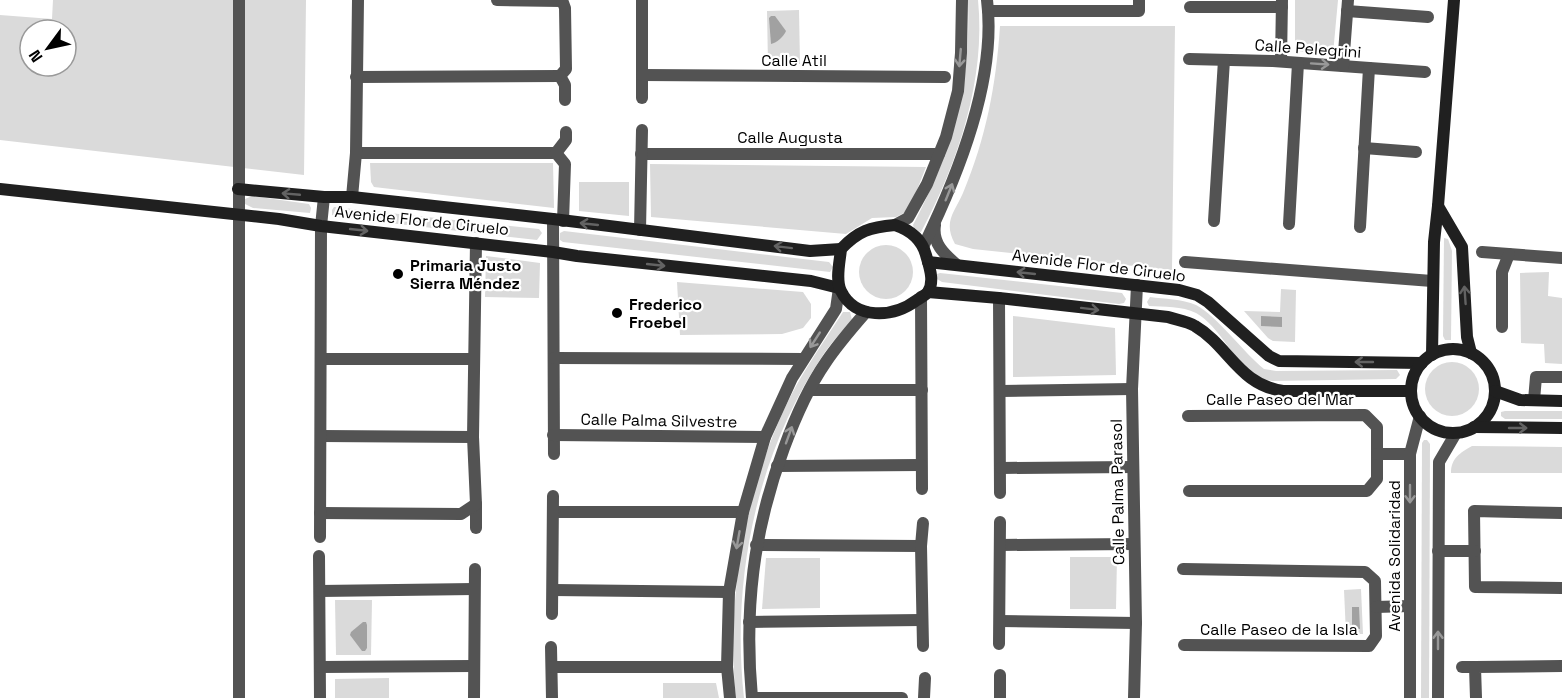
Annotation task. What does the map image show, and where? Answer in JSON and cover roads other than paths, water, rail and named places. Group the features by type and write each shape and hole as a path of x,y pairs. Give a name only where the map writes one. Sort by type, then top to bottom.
{"main road":[{"path":"1427,359 1454,0"},
{"name":"Avenide Flor de Ciruelo","path":"0,189 811,281 839,288"},
{"name":"Avenide Flor de Ciruelo","path":"238,189 324,197 352,197 810,250 841,249"},
{"path":"1438,206 1461,247 1467,337 1471,353"},
{"path":"895,225 905,228 924,245 931,283 925,295 904,308 890,313 866,312 849,304 839,288 841,249 854,236 878,226 895,225"},
{"name":"Avenide Flor de Ciruelo","path":"928,262 1179,290 1197,295 1221,312 1269,356 1279,361 1427,359"},
{"path":"925,295 999,298 1168,317 1195,326 1246,375 1270,389 1283,391 1411,391"},
{"path":"1474,427 1490,412 1495,391 1489,369 1471,353 1452,349 1427,359 1416,371 1411,391 1414,405 1429,425 1442,431 1456,433 1474,427 1562,428"},
{"path":"1495,391 1520,400 1562,401"}],"street":[{"path":"239,0 238,216 241,492 239,698"},
{"path":"352,197 356,153 358,0"},
{"path":"356,77 560,76 566,69 565,8 561,0 497,0"},
{"path":"642,0 642,98"},
{"path":"895,225 908,218 927,184 939,154 958,91 962,0"},
{"path":"924,245 963,155 973,120 986,52 988,5 1001,11 1139,11 1139,0"},
{"path":"1190,7 1282,4 1281,62"},
{"path":"1343,66 1348,6 1428,17"},
{"name":"Calle Pelegrini","path":"1189,59 1281,62 1425,72"},
{"path":"1214,221 1224,60"},
{"path":"1289,224 1298,63"},
{"path":"1360,227 1369,68"},
{"name":"Calle Atil","path":"642,75 945,77"},
{"path":"560,76 565,85 565,100"},
{"path":"640,230 642,130"},
{"path":"556,153 566,140 566,132"},
{"path":"1364,148 1416,152"},
{"path":"356,153 556,153"},
{"path":"554,454 553,252 564,164 556,153"},
{"name":"Calle Augusta","path":"641,154 939,154"},
{"path":"320,537 321,226 324,197"},
{"path":"936,219 933,234 943,253 957,265"},
{"path":"476,243 473,359 476,528"},
{"path":"1482,252 1562,258"},
{"path":"1502,327 1502,272 1509,254"},
{"path":"1185,262 1432,281"},
{"name":"Calle Palma Parasol","path":"1134,698 1136,623 1132,389 1137,285"},
{"path":"730,698 727,667 729,592 743,513 765,437 803,359 836,309 839,288"},
{"path":"921,489 925,295"},
{"path":"999,298 1000,493"},
{"path":"866,312 825,362 792,424 777,466 756,545 749,597 748,659 752,698 902,698"},
{"path":"554,358 803,359"},
{"path":"322,359 473,359"},
{"path":"1534,400 1536,376 1562,377"},
{"path":"1001,391 1132,389"},
{"path":"810,390 922,390"},
{"name":"Calle Paseo del Mar","path":"1188,416 1365,416 1377,427 1377,479 1368,491 1189,491"},
{"name":"Avenida Solidaridad","path":"1410,698 1410,454 1420,416"},
{"path":"1438,698 1439,462 1456,433"},
{"name":"Calle Palma Silvestre","path":"553,435 765,437"},
{"path":"321,436 473,437"},
{"path":"1377,454 1410,454"},
{"path":"777,466 921,465"},
{"path":"1001,468 1133,467"},
{"path":"552,614 553,496"},
{"path":"320,513 461,514 476,504"},
{"path":"1562,513 1469,511 1475,551 1471,587 1562,588"},
{"path":"554,512 743,513"},
{"path":"999,644 1000,522"},
{"path":"923,523 921,546 923,646"},
{"path":"1000,545 1134,544"},
{"path":"756,545 921,546"},
{"path":"1438,551 1475,551"},
{"path":"320,556 320,698"},
{"path":"474,698 475,569"},
{"name":"Calle Paseo de la Isla","path":"1183,569 1365,572 1375,581 1376,607 1376,636 1369,646 1185,645"},
{"path":"320,591 474,590"},
{"path":"553,590 729,592"},
{"name":"Calle Paseo de la Isla","path":"1376,607 1410,606"},
{"path":"749,622 922,620"},
{"path":"1000,621 1136,623"},
{"path":"551,647 552,698"},
{"path":"320,667 474,666"},
{"path":"1462,667 1562,666"},
{"path":"552,667 727,667"},
{"path":"1475,667 1476,698"},
{"path":"1000,675 1000,698"},
{"path":"924,698 925,678"}],"place":[{"name":"Primaria Justo Sierra Méndez","path":"398,274"},
{"name":"Frederico Froebel","path":"617,313"}]}
